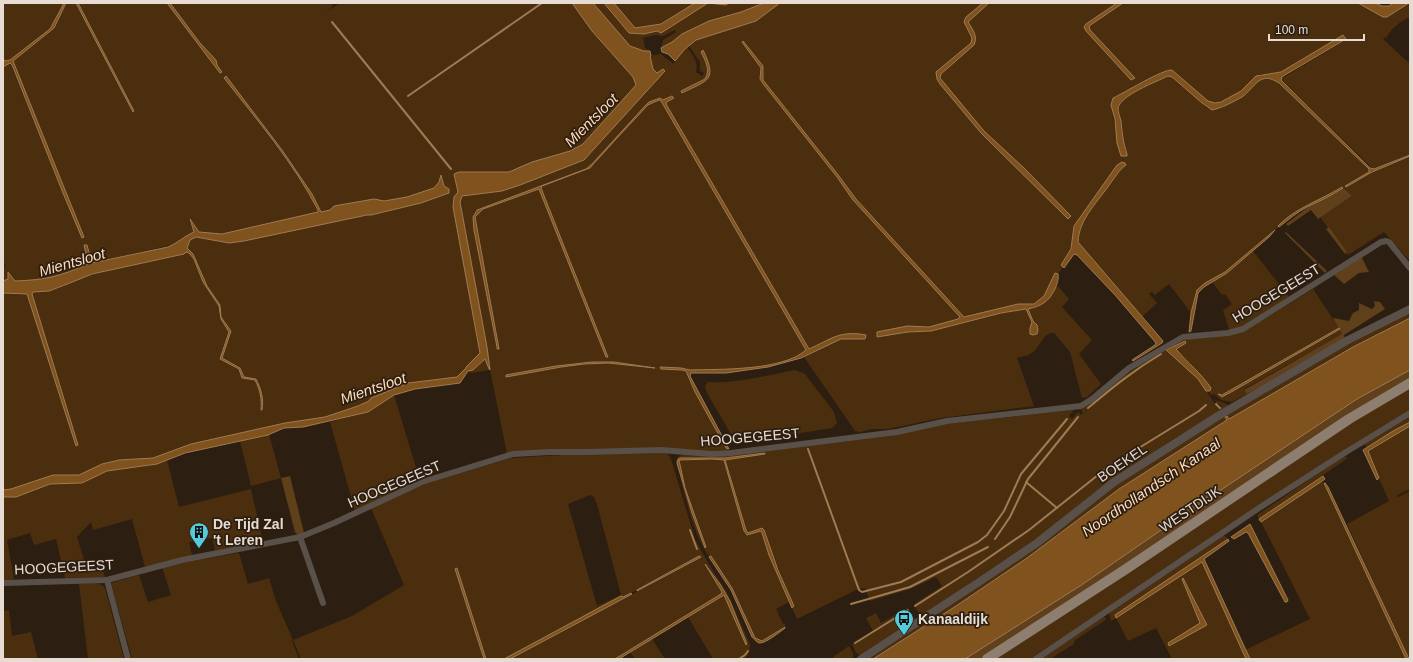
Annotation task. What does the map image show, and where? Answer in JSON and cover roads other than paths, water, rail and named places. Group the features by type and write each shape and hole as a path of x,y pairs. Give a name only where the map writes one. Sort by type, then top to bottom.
{"main road":[{"name":"WESTDIJK","path":"987,659 1014,643 1145,556 1343,422 1410,383"}],"street":[{"name":"HOOGEGEEST","path":"3,583 108,580 182,560 300,537 334,523 422,482 513,454 661,450 711,454 731,453 897,432 947,421 1081,406 1092,399 1129,368 1158,350 1186,336 1228,333 1243,329 1381,242 1389,242 1410,268"},
{"name":"BOEKEL","path":"861,659 979,582 1037,542 1114,482 1229,409 1348,340 1410,309"},
{"path":"1036,659 1259,508 1410,413"},
{"path":"300,537 323,603"},
{"path":"108,580 128,659"}],"water":[{"path":"63,3 65,3 65,5 54,28 13,61 84,237 82,238 12,65 10,63 3,67 3,58 5,61 10,60 50,29"},
{"path":"76,3 78,3 134,111 133,112"},
{"path":"167,3 170,3 200,43 216,60 217,65 222,72 220,73"},
{"path":"572,3 593,3 630,46 644,51 650,51 653,69 657,73 663,69 665,71 584,160 502,191 462,196 460,202 490,370 485,359 473,370 468,371 460,383 415,389 394,395 368,412 303,427 284,428 268,435 185,453 157,464 107,471 82,483 50,484 16,497 3,497 3,490 11,489 53,475 79,475 102,464 119,460 153,458 191,444 285,423 325,417 358,406 369,401 371,398 408,383 457,377 480,353 453,207 454,197 458,192 454,174 459,172 509,172 532,162 570,151 583,144 636,85 633,77 592,31"},
{"path":"604,3 614,3 635,28 661,24 695,3 708,3 661,33 657,31 644,34 629,33"},
{"path":"708,3 729,3 726,5"},
{"path":"764,3 780,3 756,21 696,40 685,49 675,61 668,54 662,52 661,48 682,34 709,21 741,12"},
{"path":"983,3 989,3 968,22 975,36 974,45 941,74 940,78 984,131 1024,168 1071,216 1068,219 981,133 937,79 936,72 971,43 972,38 964,22 966,17"},
{"path":"1117,3 1123,3 1089,26 1090,30 1135,78 1131,80 1084,27 1086,24"},
{"path":"1358,3 1375,3 1382,6 1389,6 1393,3 1409,3 1387,17 1383,17"},
{"path":"1343,35 1346,39 1285,75 1281,80 1370,168 1374,169 1410,156 1372,172 1346,187 1345,186 1369,172 1369,169 1279,83 1267,78 1262,79 1242,97 1212,110 1172,77 1168,76 1131,94 1120,104 1118,110 1127,154 1127,156 1121,156 1117,143 1115,119 1111,105 1113,98 1152,77 1172,70 1208,101 1215,103 1221,102 1241,91 1256,76 1281,72"},
{"path":"743,41 763,66 763,80 856,199 964,317 1018,304 1034,304 1044,296 1055,273 1058,274 1058,280 1050,297 1041,305 1028,309 1033,321 1037,325 1037,334 1030,334 1032,322 1026,309 1001,313 931,331 908,332 877,337 877,332 907,326 929,327 958,319 960,317 853,200 837,177 764,85 760,79 761,68 742,42"},
{"path":"703,50 710,68 710,74 704,82 682,93 681,91 705,79 707,76 707,65 701,52"},
{"path":"226,76 282,150 312,194 321,212 330,210 334,206 374,199 384,201 407,197 434,188 439,182 441,175 444,186 449,189 449,193 421,203 371,215 244,241 229,243 196,237 190,240 187,248 193,254 207,286 220,305 221,317 231,331 222,358 240,368 244,377 256,379 262,394 262,410 260,395 255,380 242,378 239,369 220,359 229,332 221,319 219,306 203,282 194,259 189,253 186,252 184,254 92,274 49,291 33,292 32,294 78,445 76,446 27,294 3,293 3,281 8,279 8,272 15,281 36,280 70,272 88,264 84,245 87,245 92,263 168,247 194,232 190,219 199,232 222,234 318,212 308,192 286,158 224,78"},
{"path":"672,96 674,98 666,104 809,349 836,336 849,334 866,335 865,339 841,339 801,358 768,367 726,373 691,373 690,376 729,449 726,448 695,392 686,371 661,369 660,367 690,370 751,368 782,362 795,357 806,350 661,101 659,100 648,105 590,168 542,186 541,188 608,357 606,357 539,189 483,209 475,217 499,349 497,349 474,230 473,217 477,210 586,169 649,102 660,98 663,100"},
{"path":"1122,162 1126,165 1118,173 1086,217 1079,233 1078,242 1163,341 1133,361 1132,360 1156,343 1115,295 1077,255 1074,254 1064,268 1061,265 1071,249 1074,226 1117,165"},
{"path":"1342,187 1343,188 1339,191 1303,209 1279,227 1278,226 1300,209"},
{"path":"1275,230 1269,237 1227,273 1204,287 1198,293 1191,331 1189,332 1191,313 1197,290 1205,283 1225,272"},
{"name":"Noordhollandsch Kanaal","path":"1410,318 1410,370 1357,399 1083,584 965,659 873,659 956,606 1027,558 1119,489 1227,420 1225,417 1227,416 1229,419 1353,347"},
{"path":"1339,328 1340,329 1222,397 1218,394 1222,395"},
{"path":"1185,341 1186,343 1176,349 1199,373 1211,388 1210,391 1206,391 1198,379 1166,350"},
{"path":"592,362 614,362 655,368 608,363 584,364 506,377 506,375 556,366"},
{"path":"1410,422 1410,426 1368,451 1379,478 1377,480 1363,450"},
{"path":"765,453 725,460 746,530 748,533 762,528 764,530 778,570 794,606 792,608 769,555 761,531 747,535 744,531 724,460 679,460 685,488 706,547 705,548 692,513 677,463 678,459 680,458 725,458"},
{"path":"1323,476 1325,479 1261,522 1259,519"},
{"path":"1324,483 1328,487 1409,659 1406,659"},
{"path":"1250,524 1288,600 1287,602 1285,602 1248,533 1246,532 1234,539 1231,537"},
{"path":"1228,539 1229,541 1204,559 1250,659 1246,659 1202,562 1116,618 1115,615"},
{"path":"699,556 701,557 637,591 637,590"},
{"path":"711,556 732,588 755,638 762,641 785,628 763,643 757,642 752,637 731,590 709,557"},
{"path":"705,564 720,584 730,601 747,644 746,645 724,595 619,659 615,659 721,594 722,592"},
{"path":"457,568 486,659 484,659 455,569"},
{"path":"1183,578 1207,625 1169,646 1168,643 1200,623 1182,579"},
{"path":"631,593 632,594 510,659 504,659 621,596 623,597"}],"waterway":[{"path":"408,96 542,3"},
{"path":"332,22 451,169"},
{"path":"1088,408 1124,379 1161,354"},
{"path":"1216,404 1220,408"},
{"path":"915,606 1029,530 1108,467 1199,411 1206,405"},
{"path":"995,539 1010,517 1028,479 1078,417"},
{"path":"808,449 859,590 862,592 901,582 978,542 987,535 1004,511 1021,474 1067,419"},
{"path":"1026,482 1057,508"},
{"path":"690,530 697,549"},
{"path":"851,604 910,587 988,547"},
{"path":"855,643 908,610"},
{"path":"739,659 748,651"}],"place":[{"name":"De Tijd Zal 't Leren","path":"199,549"},
{"name":"Kanaaldijk","path":"904,636"}],"water label":[{"name":"Mientsloot","path":"591,120"},
{"name":"Mientsloot","path":"72,262"},
{"name":"Mientsloot","path":"373,388"}]}
